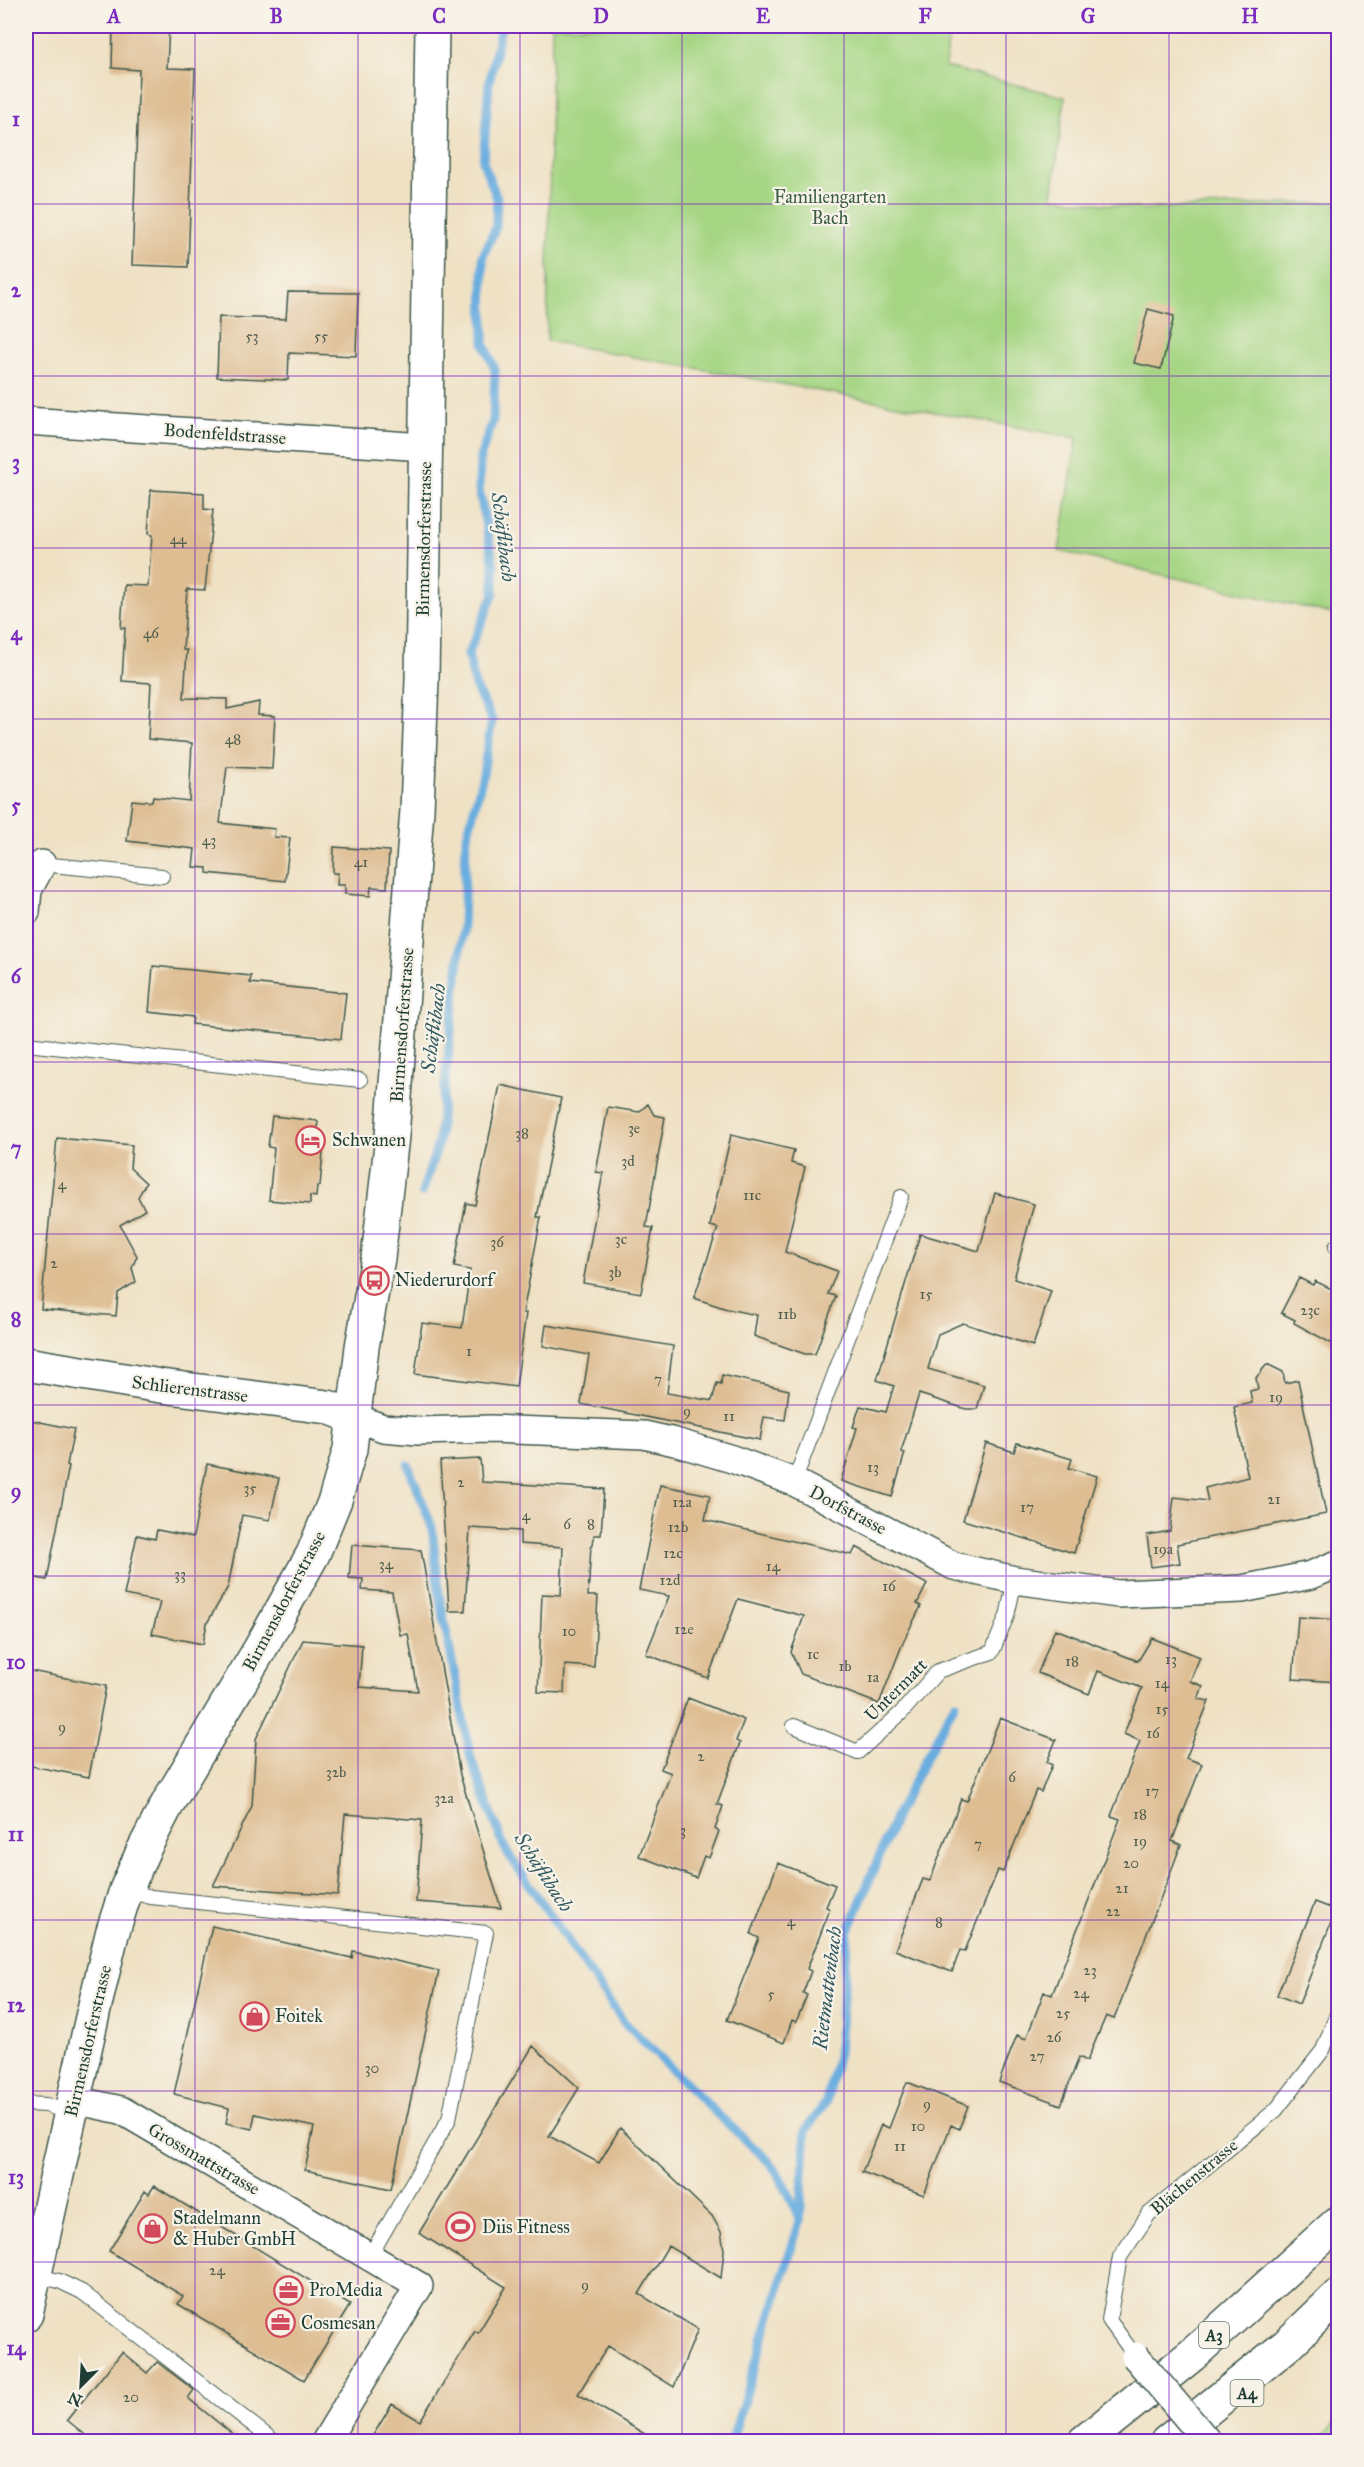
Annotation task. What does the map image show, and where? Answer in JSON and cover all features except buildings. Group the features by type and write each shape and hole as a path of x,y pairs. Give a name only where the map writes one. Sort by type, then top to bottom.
{"main road":[{"name":"Birmensdorferstrasse","path":"26,2314 112,1934 126,1890 169,1801 260,1649 313,1554 335,1500 350,1449 362,1347 382,1227 400,1059 417,810 422,680 432,26"},
{"name":"Schlierenstrasse","path":"26,1364 161,1386 328,1407 354,1417"},
{"name":"A3","path":"1084,2442 1192,2355 1338,2223"},
{"path":"1167,2442 1287,2345 1338,2296"},
{"name":"A4","path":"1207,2442 1287,2345"}],"street":[{"name":"Bodenfeldstrasse","path":"26,421 425,447"},
{"path":"26,912 28,890 42,864"},
{"name":"Dorfstrasse","path":"354,1417 383,1428 418,1431 491,1429 644,1435 732,1459 794,1482 954,1566 1015,1580 1118,1594 1242,1589 1311,1575 1338,1564"},
{"name":"Grossmattstrasse","path":"73,2107 121,2110 419,2286 325,2442"},
{"name":"Blächenstrasse","path":"1135,2356 1207,2442"}],"lane":[{"path":"42,864 162,876"},
{"path":"26,1044 360,1080"},
{"path":"794,1482 900,1197"},
{"name":"Untermatt","path":"794,1726 858,1752 901,1713 938,1671 992,1652 1007,1616 1015,1580"},
{"path":"126,1890 151,1897 486,1933 449,2119 370,2256"},
{"name":"Blächenstrasse","path":"1135,2356 1109,2320 1120,2257 1149,2214 1276,2110 1323,2050 1338,2012"},
{"path":"26,2104 73,2107"},
{"path":"34,2275 59,2281 81,2292 275,2442"}],"green space":[{"name":"Familiengarten Bach","path":"552,26 949,26 946,67 1065,97 1052,197 1141,209 1338,202 1338,615 1059,551 1077,438 547,341"},
{"path":"1338,2420 1338,2441 1317,2441"}],"waterway":[{"name":"Schäflibach","path":"422,1193 438,1144 463,926 466,840 482,779 492,720 475,686 468,654 494,594 494,566 479,490 480,457 493,420 495,370 484,343 483,256 496,227 497,198 483,162 489,84 501,26"},
{"name":"Schäflibach","path":"408,1465 432,1527 439,1594 471,1759 505,1849 623,2021 716,2113 771,2163 790,2196 800,2221"},
{"name":"Rietmattenbach","path":"731,2442 800,2221 806,2130 826,2102 839,2048 848,1932 897,1813 955,1703"}],"place":[{"name":"Schwanen","path":"311,1140"},
{"name":"Niederurdorf","path":"374,1280"},
{"name":"Foitek","path":"254,2016"},
{"name":"Diis Fitness","path":"461,2227"},
{"name":"Stadelmann & Huber GmbH","path":"152,2228"},
{"name":"ProMedia","path":"288,2290"},
{"name":"Cosmesan","path":"280,2323"}]}
